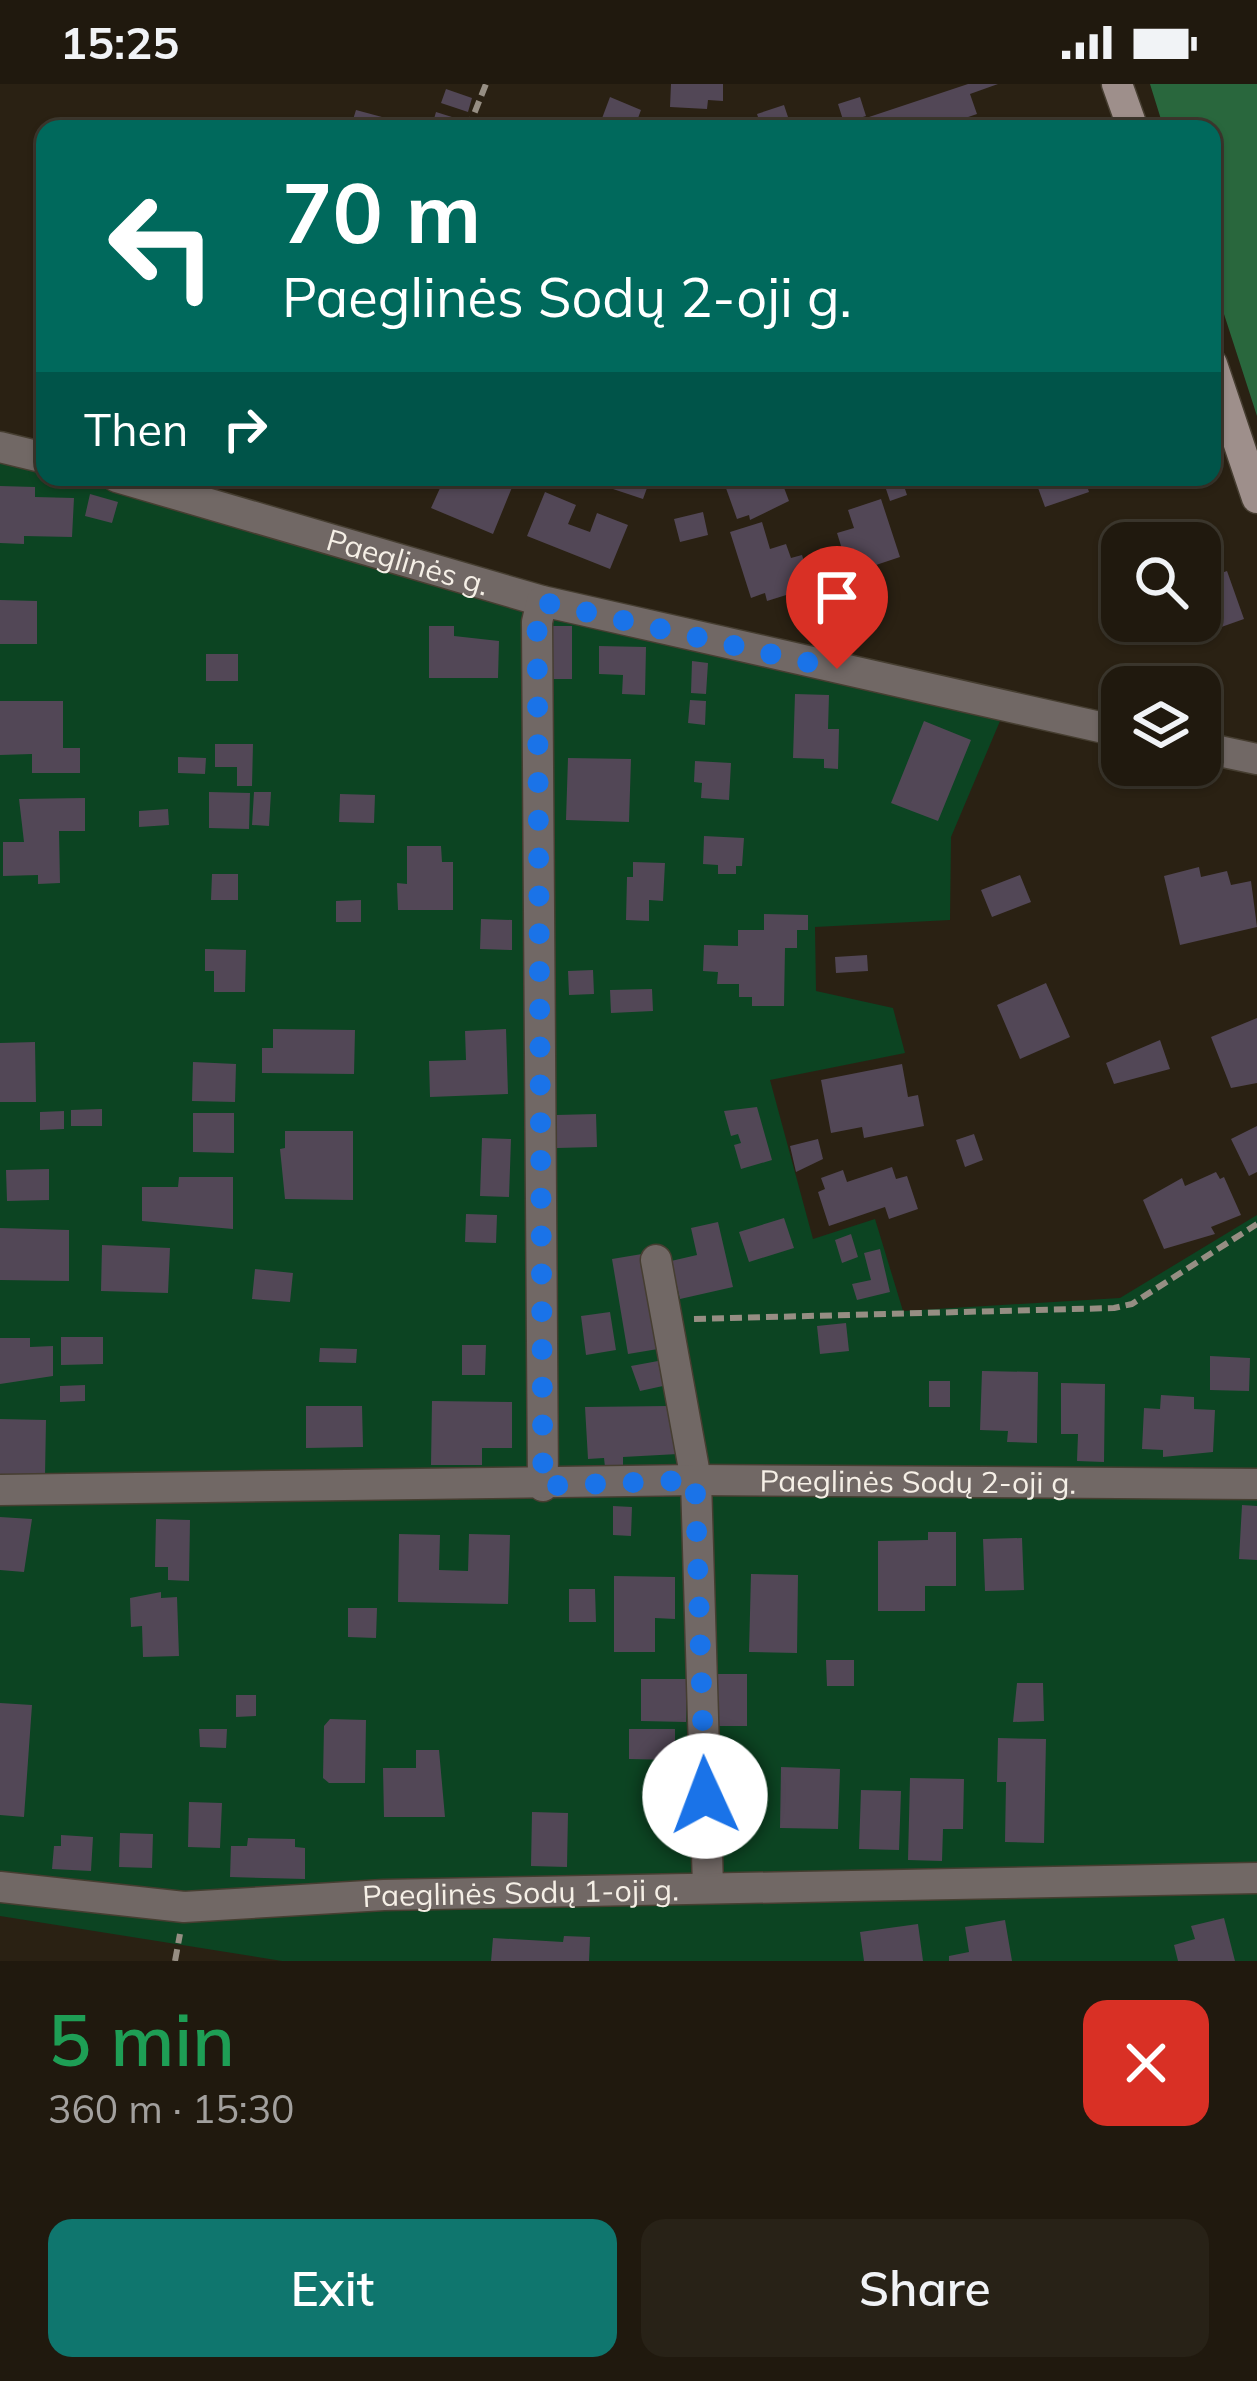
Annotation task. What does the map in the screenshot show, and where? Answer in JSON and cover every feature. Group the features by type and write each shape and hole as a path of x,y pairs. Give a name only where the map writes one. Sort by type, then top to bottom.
{"street":[{"path":"1117,84 1129,120"},
{"path":"1221,391 1257,498"},
{"path":"0,447 36,456"},
{"name":"Paeglinės g.","path":"148,486 542,602 1101,727"},
{"path":"542,602 537,622 543,1486"},
{"path":"1221,752 1257,759"},
{"path":"656,1260 695,1480 708,1887"},
{"name":"Paeglinės Sodų 2-oji g.","path":"0,1490 543,1486 695,1480 1257,1484"},
{"name":"Paeglinės Sodų 1-oji g.","path":"0,1887 184,1907 384,1895 1257,1877"}],"path":[{"path":"471,120 485,84"},
{"path":"667,1319 1114,1308 1132,1304 1257,1224"}],"green space":[{"path":"1150,84 1257,84 1257,416 1221,305 1221,120 1161,120"},
{"path":"0,435 36,445 36,486 177,486 517,585 1011,695 951,837 950,920 815,927 816,991 893,1008 905,1053 770,1080 813,1239 875,1219 903,1311 1120,1298 1257,1215 1257,1961 282,1961 0,1916"}],"building":[{"path":"671,84 723,84 723,101 708,100 707,109 670,107"},
{"path":"968,84 998,84 970,94 977,114 959,120 869,117"},
{"path":"446,89 472,98 468,112 441,103"},
{"path":"610,97 641,110 637,120 601,120"},
{"path":"860,97 866,116 843,120 838,104"},
{"path":"784,105 789,120 759,120 757,114"},
{"path":"356,110 382,117 381,120 353,120"},
{"path":"436,112 462,120 434,120"},
{"path":"0,486 35,487 35,497 74,498 72,537 24,536 24,544 0,543"},
{"path":"441,486 513,486 493,534 431,508"},
{"path":"607,486 648,486 643,499"},
{"path":"725,486 783,486 789,501 750,520 749,515 737,519"},
{"path":"885,486 904,486 907,495 890,501"},
{"path":"1037,486 1087,486 1089,492 1045,507"},
{"path":"545,492 576,505 568,524 590,532 597,513 628,525 610,569 527,536"},
{"path":"90,494 118,502 112,523 85,516"},
{"path":"881,499 900,557 867,568 864,559 847,565 837,533 854,528 848,510"},
{"path":"703,512 708,535 680,542 674,519"},
{"path":"762,522 770,549 786,544 791,558 802,555 812,587 767,601 765,593 751,598 730,532"},
{"path":"1227,571 1244,619 1221,627 1221,573"},
{"path":"0,600 37,601 37,644 0,644"},
{"path":"429,626 454,626 454,636 499,641 498,678 429,678"},
{"path":"546,626 572,626 572,679 545,679"},
{"path":"599,646 646,647 645,695 622,694 623,675 599,674"},
{"path":"206,654 238,654 238,681 206,681"},
{"path":"692,661 708,663 706,694 691,693"},
{"path":"795,694 829,695 828,729 839,729 838,769 824,768 824,759 793,758"},
{"path":"690,700 706,701 705,725 688,723"},
{"path":"0,701 63,701 63,748 80,748 80,773 32,773 32,754 0,755"},
{"path":"924,721 971,740 938,821 891,803"},
{"path":"215,744 253,744 252,786 237,786 237,767 215,767"},
{"path":"178,757 206,758 205,774 178,773"},
{"path":"568,758 631,759 629,822 566,820"},
{"path":"695,761 731,763 729,800 701,798 702,783 694,782"},
{"path":"209,792 250,793 249,829 209,828"},
{"path":"254,792 271,792 269,826 252,825"},
{"path":"340,794 375,795 374,823 339,822"},
{"path":"85,798 85,831 59,831 60,883 38,884 38,875 3,876 3,842 24,842 19,799"},
{"path":"168,809 169,825 139,827 139,811"},
{"path":"704,836 744,838 742,866 736,866 736,874 718,874 718,865 703,864"},
{"path":"407,846 441,846 442,862 453,862 453,910 398,910 397,883 407,884"},
{"path":"633,862 665,863 663,901 649,900 649,921 626,920 627,877 633,877"},
{"path":"1199,867 1201,877 1227,871 1231,885 1251,881 1257,927 1180,945 1164,876"},
{"path":"212,874 238,874 238,900 211,900"},
{"path":"1020,875 1031,902 992,917 981,890"},
{"path":"361,900 361,922 336,922 336,901"},
{"path":"764,914 808,915 808,930 797,930 797,948 785,948 784,1006 752,1006 752,997 739,997 739,984 717,984 718,972 703,971 704,945 738,946 738,930 764,930"},
{"path":"481,919 512,920 512,950 480,949"},
{"path":"205,949 246,950 245,992 214,992 214,971 205,971"},
{"path":"867,955 868,971 836,973 835,957"},
{"path":"593,970 594,994 569,995 568,971"},
{"path":"1046,983 1070,1037 1020,1059 997,1005"},
{"path":"652,989 653,1011 611,1013 610,990"},
{"path":"1257,1018 1257,1083 1231,1088 1211,1037"},
{"path":"273,1029 355,1030 354,1074 262,1073 262,1048 273,1048"},
{"path":"506,1029 508,1094 430,1097 429,1061 466,1060 465,1031"},
{"path":"1160,1040 1170,1069 1114,1084 1106,1063"},
{"path":"35,1042 36,1102 0,1102 0,1043"},
{"path":"193,1062 236,1064 235,1102 192,1101"},
{"path":"902,1064 908,1097 918,1095 924,1126 864,1138 862,1127 831,1133 821,1080"},
{"path":"757,1107 772,1160 741,1169 734,1145 741,1143 738,1134 731,1136 724,1111"},
{"path":"102,1109 102,1126 71,1126 71,1110"},
{"path":"64,1111 64,1129 40,1130 40,1112"},
{"path":"193,1113 234,1113 234,1153 193,1152"},
{"path":"596,1114 597,1147 557,1148 556,1115"},
{"path":"1257,1126 1257,1172 1249,1176 1231,1139"},
{"path":"285,1131 353,1131 353,1200 285,1199 280,1149 285,1148"},
{"path":"974,1134 983,1160 965,1167 956,1140"},
{"path":"482,1138 511,1139 509,1197 480,1196"},
{"path":"818,1139 823,1159 796,1172 790,1146"},
{"path":"892,1167 896,1179 907,1176 918,1209 889,1219 885,1207 829,1226 818,1192 825,1189 821,1178 843,1170 847,1182"},
{"path":"49,1169 49,1200 7,1201 6,1170"},
{"path":"1216,1172 1220,1179 1224,1177 1241,1215 1211,1227 1215,1234 1164,1249 1143,1200 1182,1178 1185,1186"},
{"path":"179,1177 233,1177 233,1229 142,1221 142,1187 178,1187"},
{"path":"466,1214 497,1215 496,1243 465,1242"},
{"path":"784,1218 794,1248 749,1262 739,1232"},
{"path":"718,1222 733,1287 680,1299 671,1261 697,1255 691,1228"},
{"path":"0,1228 69,1230 69,1281 0,1280"},
{"path":"851,1234 858,1257 842,1263 835,1240"},
{"path":"102,1245 170,1248 168,1293 101,1291"},
{"path":"880,1249 890,1292 857,1300 852,1284 871,1280 864,1253"},
{"path":"642,1254 658,1349 628,1354 612,1259"},
{"path":"255,1269 293,1273 290,1302 252,1299"},
{"path":"610,1312 616,1350 586,1355 581,1316"},
{"path":"846,1323 849,1351 820,1354 817,1326"},
{"path":"61,1337 103,1337 103,1364 61,1365"},
{"path":"0,1338 30,1338 30,1347 53,1346 53,1376 0,1384"},
{"path":"462,1345 486,1345 485,1375 462,1375"},
{"path":"320,1348 357,1349 356,1363 319,1362"},
{"path":"1210,1356 1250,1358 1249,1391 1210,1390"},
{"path":"658,1361 663,1386 640,1391 631,1366"},
{"path":"982,1371 1038,1372 1037,1443 1007,1442 1008,1431 980,1430"},
{"path":"929,1381 950,1381 950,1407 929,1407"},
{"path":"1061,1383 1105,1384 1104,1462 1077,1461 1078,1434 1061,1434"},
{"path":"85,1385 85,1401 60,1402 60,1386"},
{"path":"1161,1395 1194,1397 1194,1409 1215,1410 1213,1452 1163,1457 1163,1450 1142,1449 1144,1408 1160,1409"},
{"path":"432,1401 512,1402 512,1448 482,1448 482,1465 431,1465"},
{"path":"306,1406 362,1406 363,1447 306,1448"},
{"path":"667,1406 678,1454 623,1457 623,1466 605,1467 604,1458 588,1459 585,1407"},
{"path":"0,1419 46,1420 45,1476 0,1476"},
{"path":"1242,1505 1257,1506 1257,1560 1239,1559"},
{"path":"613,1506 632,1507 631,1536 613,1535"},
{"path":"0,1517 32,1519 24,1572 0,1570"},
{"path":"156,1519 190,1520 189,1581 168,1580 168,1567 155,1567"},
{"path":"928,1532 956,1532 956,1586 925,1586 925,1611 878,1611 878,1541 928,1540"},
{"path":"399,1534 440,1535 439,1570 468,1571 469,1534 510,1535 508,1604 398,1602"},
{"path":"1022,1538 1024,1590 985,1591 983,1539"},
{"path":"751,1574 798,1575 797,1653 749,1652"},
{"path":"614,1576 675,1577 675,1619 655,1618 655,1652 614,1652"},
{"path":"569,1589 595,1589 596,1622 569,1622"},
{"path":"161,1592 161,1598 177,1597 179,1656 143,1657 142,1626 131,1627 130,1598"},
{"path":"348,1608 377,1608 376,1638 348,1637"},
{"path":"826,1660 854,1660 854,1686 827,1686"},
{"path":"712,1674 747,1674 747,1726 712,1726"},
{"path":"641,1679 687,1679 686,1722 641,1721"},
{"path":"1017,1683 1043,1683 1044,1721 1013,1722"},
{"path":"236,1695 256,1695 256,1716 236,1717"},
{"path":"0,1703 32,1705 24,1817 0,1815"},
{"path":"330,1719 366,1720 365,1783 329,1783 323,1778 324,1726"},
{"path":"199,1729 227,1729 226,1748 200,1747"},
{"path":"629,1729 675,1729 675,1760 629,1759"},
{"path":"998,1738 1046,1739 1044,1843 1005,1842 1006,1782 997,1782"},
{"path":"416,1750 439,1750 445,1817 384,1817 383,1768 416,1768"},
{"path":"781,1767 840,1769 838,1829 780,1828"},
{"path":"910,1778 964,1779 963,1829 943,1829 942,1861 908,1860"},
{"path":"861,1790 901,1791 899,1850 859,1849"},
{"path":"189,1802 222,1803 220,1848 188,1847"},
{"path":"532,1812 568,1813 567,1867 531,1866"},
{"path":"120,1833 153,1834 152,1868 119,1867"},
{"path":"61,1835 93,1837 91,1871 52,1869 54,1846 61,1846"},
{"path":"248,1838 295,1839 295,1847 305,1848 305,1879 230,1877 231,1846 247,1846"},
{"path":"1224,1918 1235,1961 1178,1961 1174,1945 1195,1939 1191,1926"},
{"path":"1005,1920 1012,1961 949,1961 949,1956 969,1952 965,1927"},
{"path":"918,1924 923,1961 864,1961 860,1932"},
{"path":"564,1936 590,1937 589,1961 491,1961 493,1938 563,1942"}],"route":[{"path":"705,1796 695,1480 543,1486 537,622 542,602 837,669"}]}
